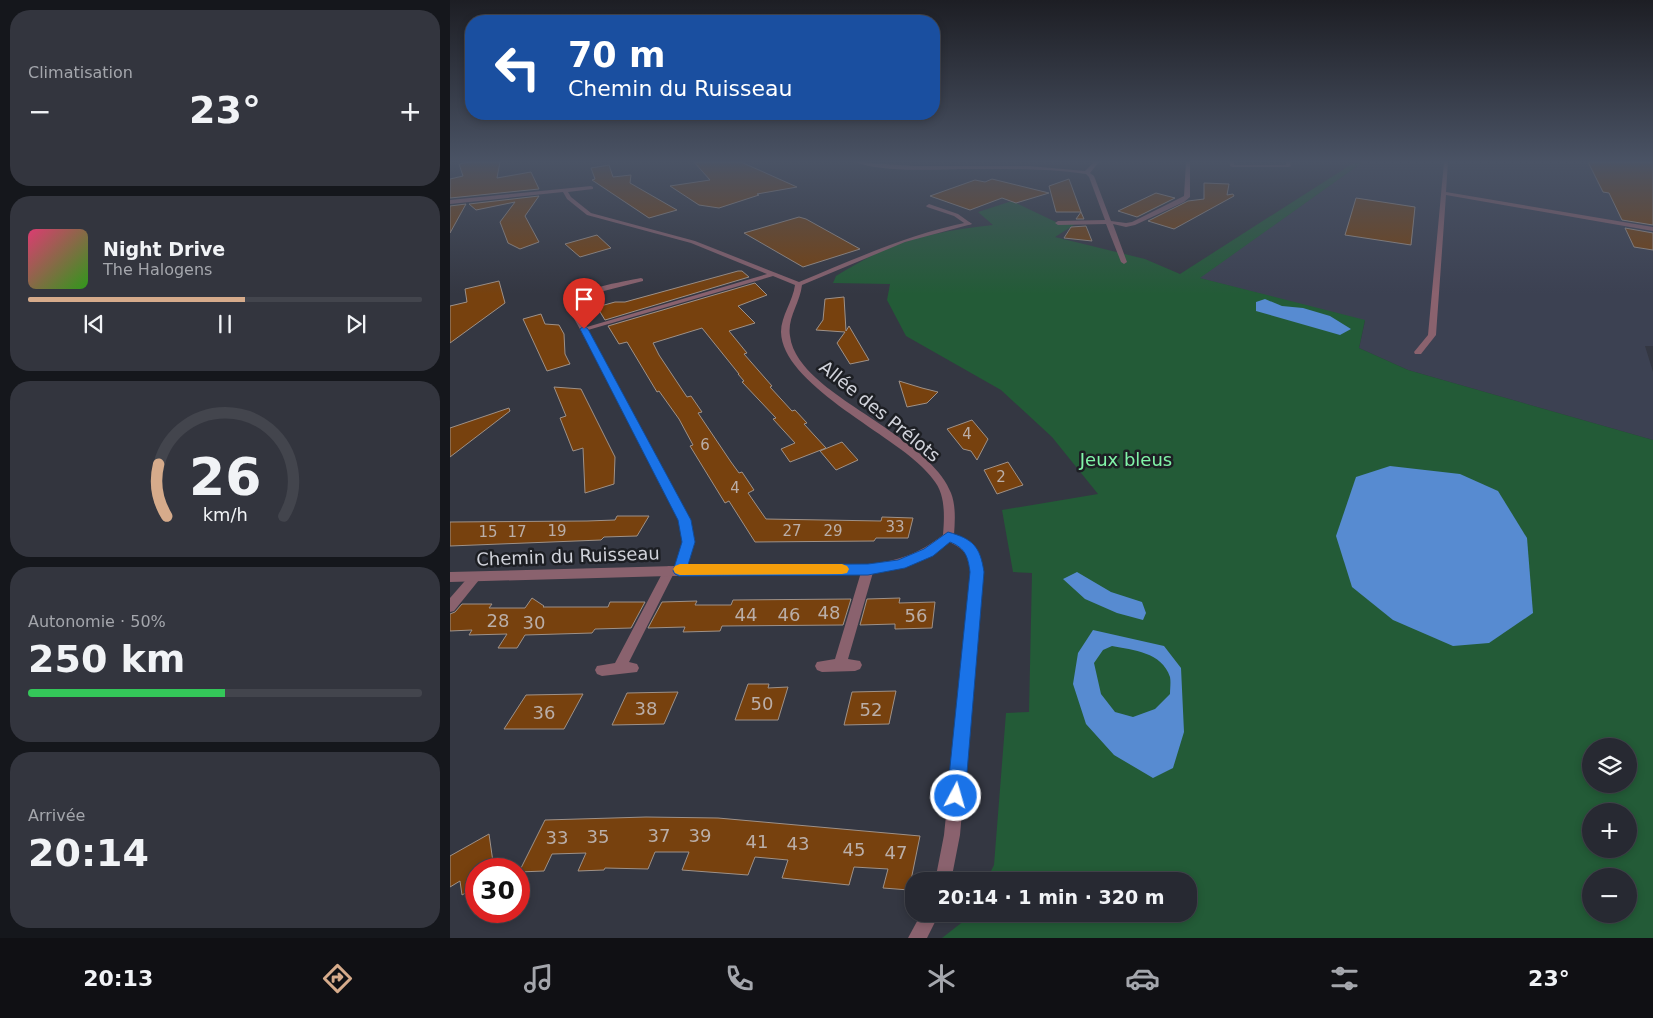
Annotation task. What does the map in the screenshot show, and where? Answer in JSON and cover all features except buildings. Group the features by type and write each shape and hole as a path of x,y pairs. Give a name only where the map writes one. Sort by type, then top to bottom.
{"street":[{"path":"579,206 589,214 617,223 694,242 799,284 893,244 939,230 969,224 956,215 929,206"},
{"path":"1102,206 1124,262"},
{"path":"1058,223 1108,222 1126,225 1133,224 1172,206"},
{"path":"1418,352 1432,335 1443,206"},
{"path":"1518,206 1653,229"},
{"path":"584,329 774,274"},
{"path":"602,670 626,669 689,542 685,520 571,306 573,301 590,292 641,280"},
{"name":"Allée des Prélots","path":"799,284 787,319 785,332 788,347 798,364 830,396 897,441 928,467 944,489 951,517 948,536"},
{"path":"945,872 954,816 977,572 975,555 965,543 948,536"},
{"name":"Chemin du Ruisseau","path":"450,577 674,571 868,569 900,564 928,552 948,536"},
{"path":"840,665 868,569"},
{"path":"450,607 475,577"},
{"path":"822,666 855,665"},
{"path":"917,938 926,922"}],"shaded area":[{"path":"1301,206 1653,206 1653,346 1645,346 1653,372 1653,440 1408,370 1359,348 1365,321 1199,278"}],"green space":[{"name":"Jeux bleus","path":"997,206 1022,206 1058,223 1077,223 1055,237 1145,259 1180,274 1287,206 1301,206 1200,278 1365,320 1359,348 1408,370 1653,440 1653,938 942,938 962,922 1197,922 1197,872 990,872 994,865 1006,713 1029,712 1032,573 1013,572 1002,510 1098,494 1052,437 1001,390 906,336 887,300 890,284 833,283 836,276 891,247 933,234 993,225 978,212"}],"water":[{"path":"1265,299 1282,306 1303,308 1330,316 1351,329 1340,335 1256,311 1256,302"},
{"path":"1390,466 1460,474 1498,491 1527,538 1533,613 1489,643 1453,646 1393,620 1352,587 1336,536 1356,477"},
{"path":"1077,572 1111,592 1142,602 1146,613 1143,620 1117,613 1085,599 1063,579"},
{"path":"1093,630 1164,646 1181,668 1184,732 1173,768 1153,778 1114,755 1086,724 1073,684 1078,653","holes":["1112,646 1154,657 1166,669 1170,677 1170,694 1155,709 1133,717 1115,712 1101,694 1094,663 1103,650"]}],"slow traffic":[{"path":"680,569 679,571 842,569"}],"route":[{"path":"584,329 685,520 689,542 679,571 868,569 886,567 900,564 928,552 948,536 965,543 975,555 977,572 956,796"}]}
